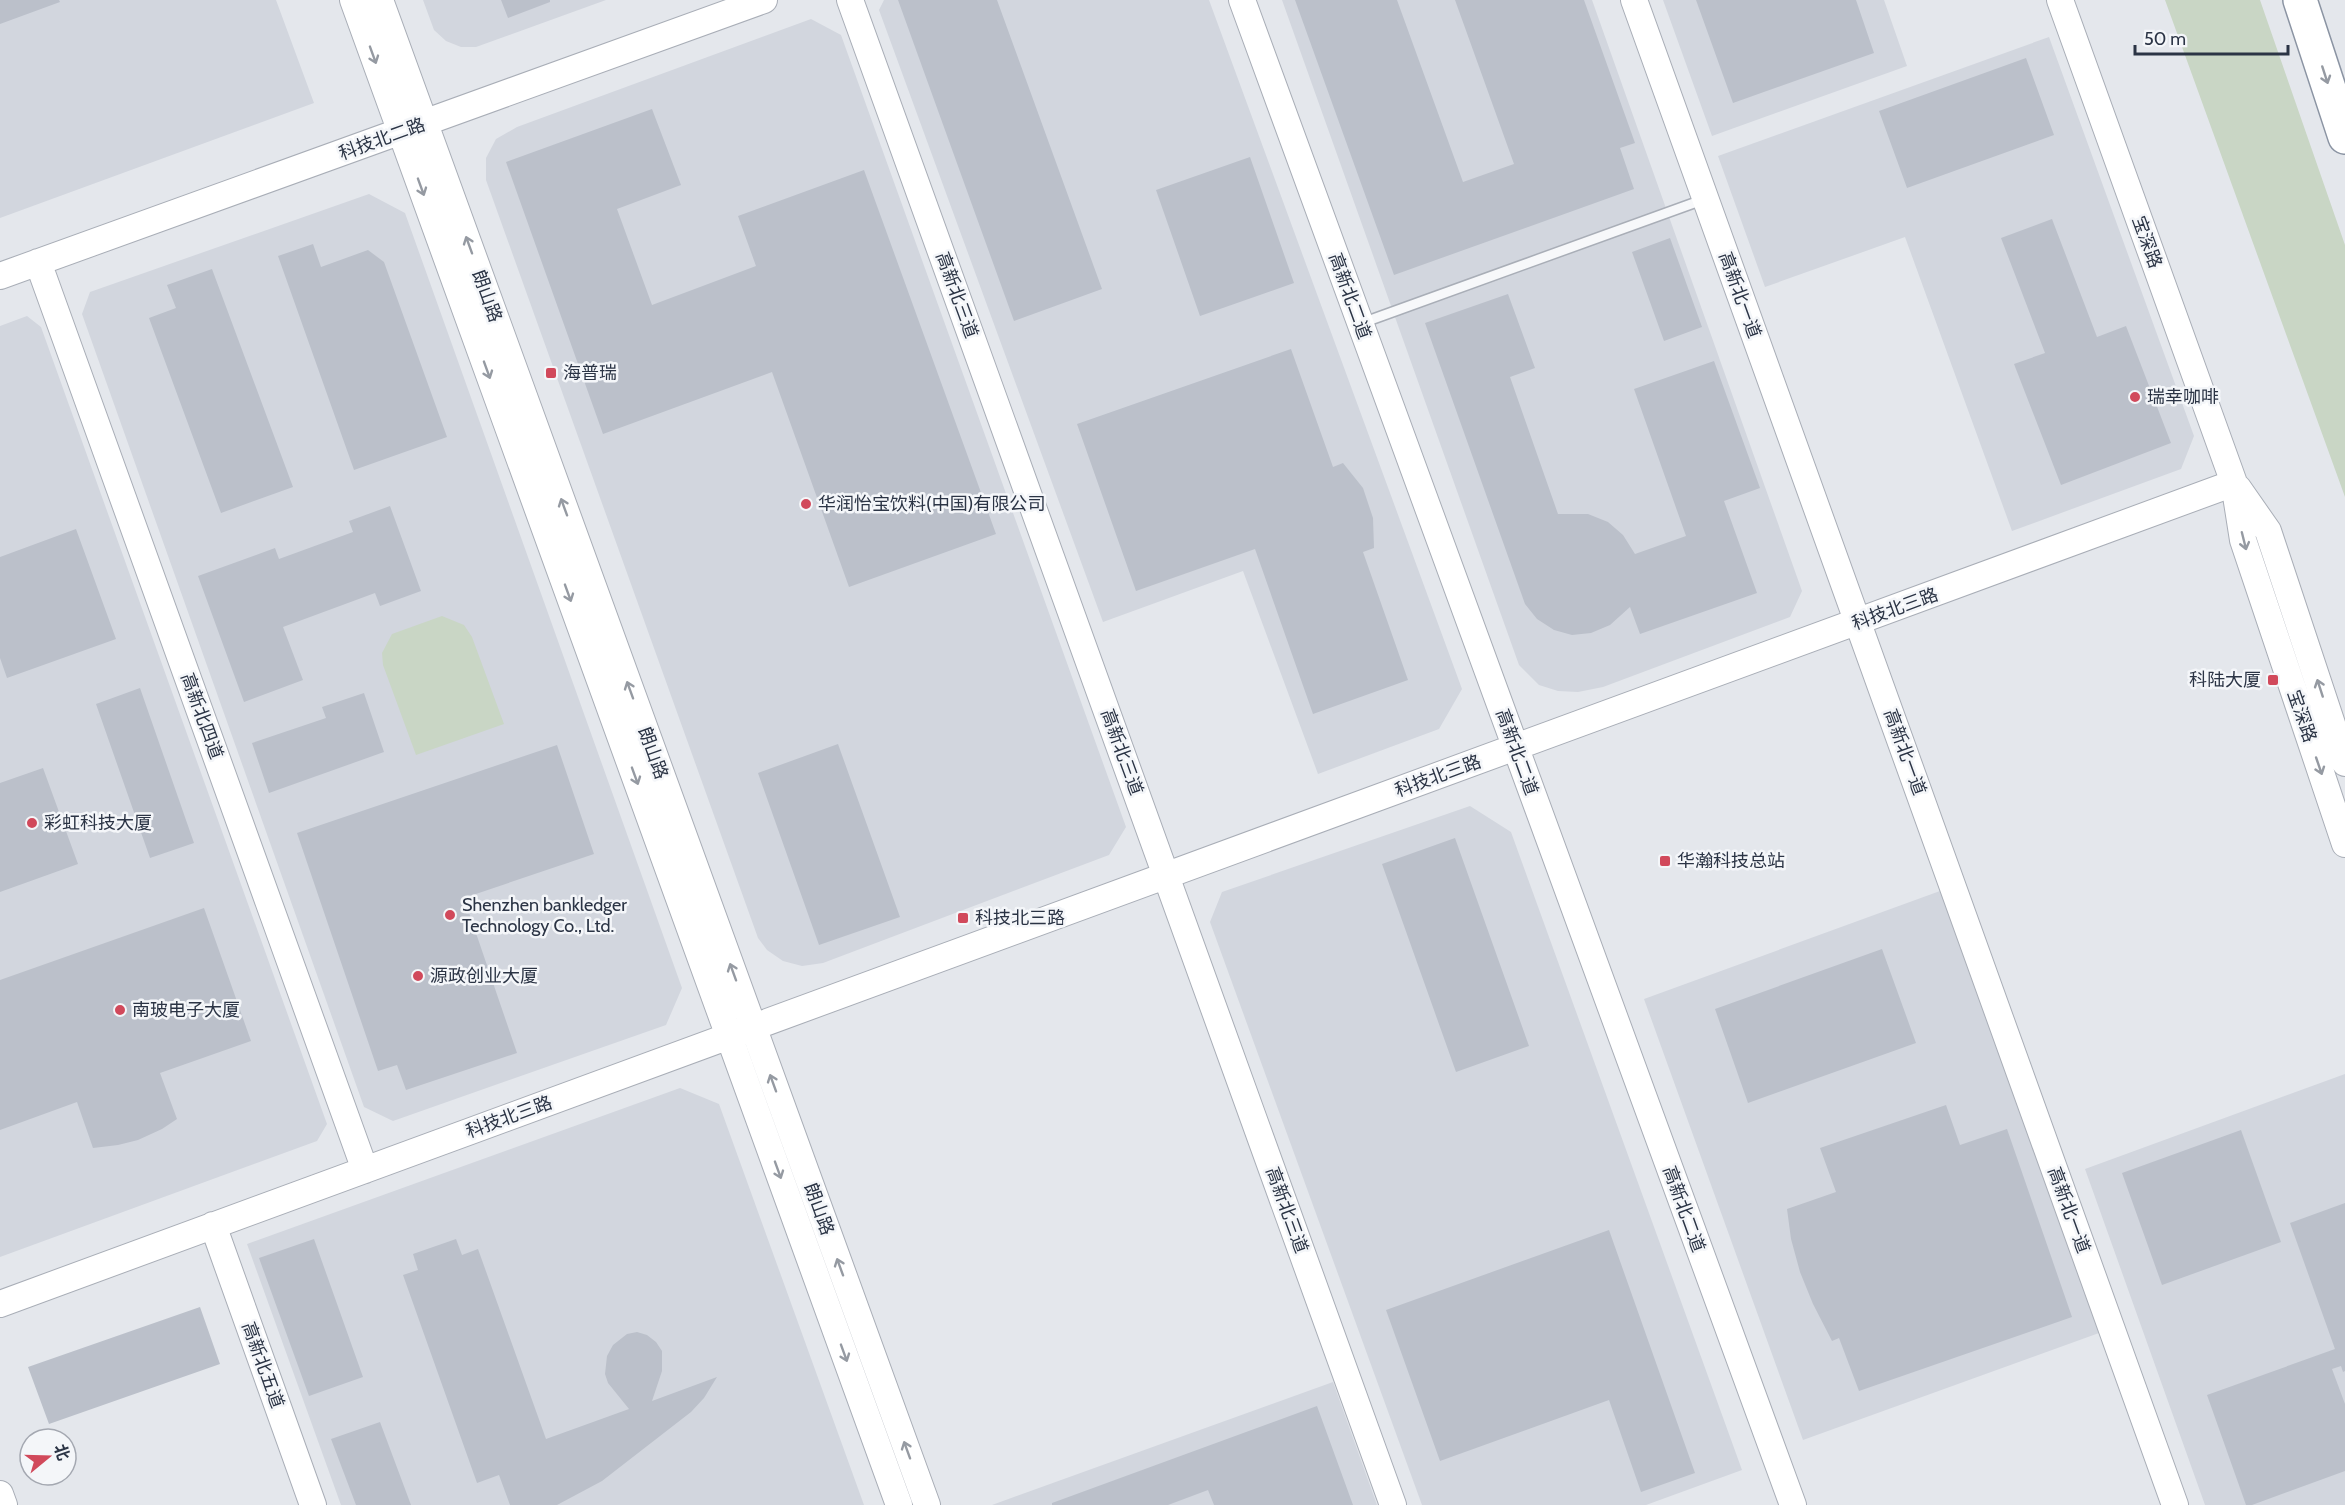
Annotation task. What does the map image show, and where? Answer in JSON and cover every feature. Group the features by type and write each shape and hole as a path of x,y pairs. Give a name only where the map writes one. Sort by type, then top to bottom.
{"highway":[{"path":"2300,0 2345,137"}],"street":[{"name":"朗山路","path":"353,0 413,128 753,1027 927,1505"},
{"name":"朗山路","path":"380,0 413,128 729,1036 899,1505"},
{"name":"科技北二路","path":"0,276 764,0"},
{"name":"高新北三道","path":"850,0 1393,1505"},
{"name":"高新北二道","path":"1242,0 1793,1505"},
{"name":"高新北一道","path":"1634,0 2175,1505"},
{"name":"宝深路","path":"2060,0 2234,483 2243,540 2345,844"},
{"name":"高新北四道","path":"38,262 365,1170"},
{"name":"科技北三路","path":"0,1304 2234,483"},
{"name":"宝深路","path":"2234,483 2268,531 2345,763"},
{"name":"高新北五道","path":"213,1225 313,1505"},
{"path":"0,1494 4,1505"}],"lane":[{"path":"1360,323 1706,199"}],"shaded area":[{"path":"0,0 276,0 314,103 0,218"},
{"path":"423,0 606,0 476,47 461,47 446,41 434,30"},
{"path":"884,0 1209,0 1462,689 1439,729 1318,774 1243,571 1103,622 879,10"},
{"path":"1282,0 1592,0 1802,591 1790,617 1603,687 1578,692 1558,691 1539,685 1519,665"},
{"path":"1663,0 1884,0 1907,66 1712,136"},
{"name":"华润怡宝饮料(中国)有限公司","path":"811,19 841,35 1126,827 1109,855 823,963 802,966 783,961 767,950 758,938 486,180 486,158 496,139 517,127"},
{"path":"2049,37 2194,436 2181,469 2012,531 1905,237 1765,287 1718,156"},
{"path":"369,194 405,213 682,988 666,1025 393,1121 364,1107 82,314 90,292"},
{"path":"27,316 41,327 327,1124 317,1141 0,1257 0,326"},
{"path":"1470,806 1511,832 1742,1470 1646,1505 1422,1505 1210,922 1222,892"},
{"path":"1940,891 2099,1333 1803,1440 1644,999"},
{"path":"2345,1074 2345,1505 2205,1505 2085,1169"},
{"path":"680,1088 719,1104 864,1505 341,1505 247,1244"},
{"path":"1333,1382 1377,1505 992,1505"}],"green space":[{"path":"2165,0 2260,0 2345,245 2345,497"},
{"path":"442,616 464,625 472,637 504,724 416,755 383,665 382,653 392,634"}],"building":[{"path":"0,0 59,0 60,2 0,24"},
{"path":"501,0 550,0 550,2 508,18"},
{"path":"898,0 997,0 1102,289 1014,321"},
{"path":"1295,0 1397,0 1463,182 1514,164 1455,0 1584,0 1635,143 1620,148 1634,189 1394,275"},
{"path":"1696,0 1856,0 1874,53 1733,103"},
{"path":"2026,58 2054,135 1907,188 1879,111"},
{"path":"652,109 681,185 617,209 652,305 756,266 738,216 864,170 996,534 849,587 772,372 603,434 506,162"},
{"path":"1250,157 1294,283 1200,316 1156,190"},
{"path":"2052,219 2097,337 2126,326 2171,443 2061,485 2014,364 2045,353 2001,238"},
{"path":"1670,238 1702,327 1664,341 1632,252"},
{"path":"313,244 321,267 368,250 384,262 447,437 354,470 278,256"},
{"path":"212,269 293,487 221,513 149,318 176,308 167,285"},
{"path":"1508,294 1535,368 1510,377 1558,514 1588,514 1608,522 1623,535 1635,554 1686,536 1634,389 1714,361 1760,488 1724,501 1757,593 1640,634 1630,607 1610,625 1591,633 1572,635 1554,630 1537,619 1525,604 1425,323"},
{"path":"1291,349 1333,467 1343,463 1363,488 1373,518 1374,548 1363,552 1408,680 1313,714 1255,549 1136,591 1077,424"},
{"path":"390,506 421,591 380,606 375,593 283,627 303,680 244,702 198,576 275,548 279,559 353,532 349,521"},
{"path":"76,529 116,639 7,678 0,658 0,557"},
{"path":"140,688 194,843 150,858 96,704"},
{"path":"364,693 384,752 269,793 252,743 326,718 322,707"},
{"path":"838,744 900,917 819,945 758,773"},
{"name":"源政创业大厦","path":"557,745 594,854 464,898 517,1053 406,1090 397,1065 378,1071 297,833"},
{"name":"彩虹科技大厦","path":"43,768 78,864 0,892 0,783"},
{"path":"1455,838 1529,1046 1456,1072 1382,864"},
{"name":"南玻电子大厦","path":"204,908 251,1041 160,1073 177,1119 138,1140 93,1148 77,1102 0,1130 0,980"},
{"path":"1882,949 1916,1043 1748,1103 1715,1009"},
{"path":"1946,1105 1960,1145 2007,1129 2072,1317 1859,1391 1839,1338 1832,1341 1800,1272 1791,1239 1787,1209 1836,1192 1820,1148"},
{"path":"2241,1130 2281,1242 2162,1285 2122,1173"},
{"path":"2345,1203 2345,1371 2343,1372 2341,1366 2332,1369 2345,1404 2345,1471 2252,1505 2246,1505 2207,1395 2335,1349 2290,1223"},
{"path":"1609,1230 1695,1473 1641,1492 1609,1400 1440,1461 1386,1310"},
{"path":"314,1239 363,1377 309,1396 259,1258"},
{"path":"456,1239 462,1255 478,1249 546,1439 629,1409 608,1383 605,1374 607,1356 613,1345 627,1334 637,1332 647,1335 662,1351 662,1371 652,1401 717,1377 704,1398 691,1412 602,1481 557,1505 510,1505 499,1475 477,1483 403,1275 418,1270 413,1254"},
{"path":"200,1307 220,1364 49,1424 28,1367"},
{"path":"1317,1406 1353,1505 1214,1505 1208,1490 1168,1505 1052,1505 1052,1503"},
{"path":"380,1422 411,1505 356,1505 331,1439"}],"place":[{"name":"海普瑞","path":"551,373"},
{"name":"瑞幸咖啡","path":"2135,397"},
{"name":"华润怡宝饮料(中国)有限公司","path":"806,504"},
{"name":"科陆大厦","path":"2273,680"},
{"name":"彩虹科技大厦","path":"32,823"},
{"name":"华瀚科技总站","path":"1665,861"},
{"name":"Shenzhen bankledger Technology Co., Ltd.","path":"450,915"},
{"name":"科技北三路","path":"963,918"},
{"name":"源政创业大厦","path":"418,976"},
{"name":"南玻电子大厦","path":"120,1010"}]}
